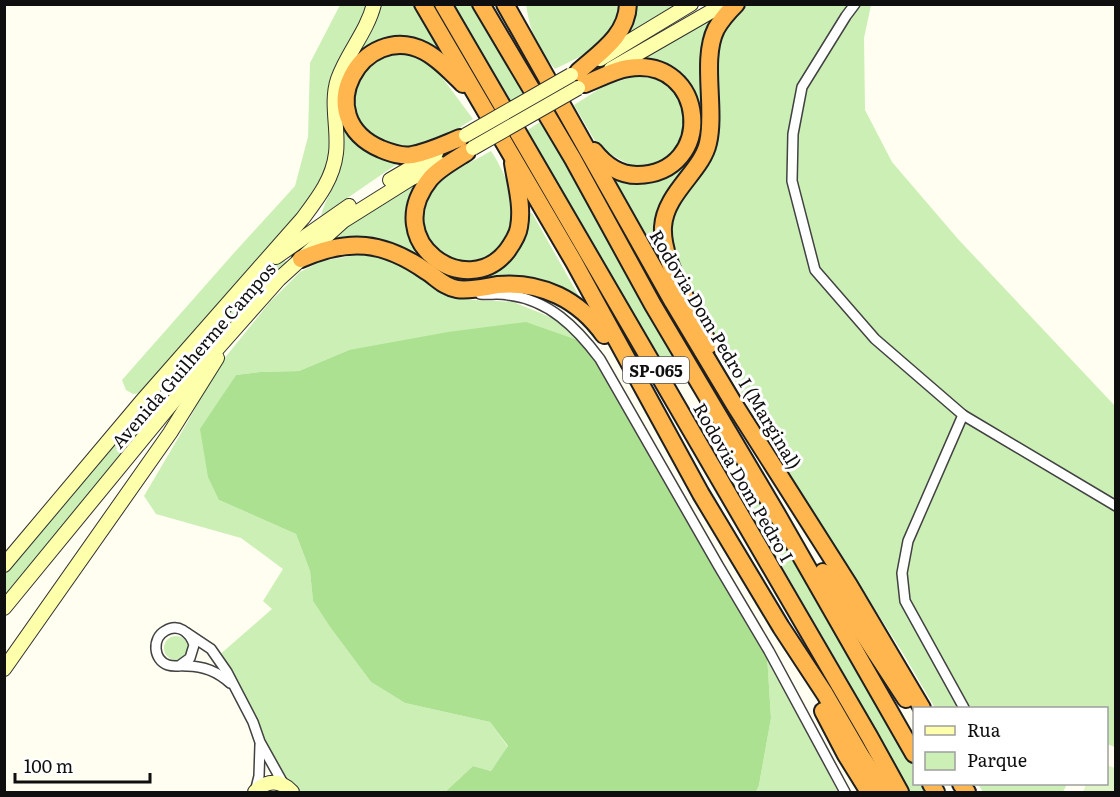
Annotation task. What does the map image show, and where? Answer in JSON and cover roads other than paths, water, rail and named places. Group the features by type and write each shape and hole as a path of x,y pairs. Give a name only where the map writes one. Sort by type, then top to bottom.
{"highway":[{"name":"SP-065","path":"423,4 574,262 701,494 781,627"},
{"name":"Rodovia Dom Pedro I","path":"443,4 900,792"},
{"name":"Rodovia Dom Pedro I","path":"481,4 573,159 653,305 913,751"},
{"name":"Rodovia Dom Pedro I (Marginal)","path":"505,4 613,198 734,404 849,585 921,707"},
{"path":"519,4 519,13 527,39 538,60"},
{"path":"578,80 613,41 625,22 628,4"},
{"path":"734,404 699,322 671,268 664,247 663,226 669,207 682,183 697,165 708,145 711,123 712,40 722,20 736,4"},
{"path":"466,143 411,156 392,153 373,145 357,131 348,115 345,101 352,73 364,59 382,49 403,45 423,51 453,74 486,114"},
{"path":"571,120 606,164 614,170 630,175 647,175 671,165 680,157 692,136 693,122 687,95 680,84 658,69 627,68 578,80"},
{"path":"466,143 431,178 420,195 414,213 414,226 419,241 430,255 442,264 460,269 474,270 489,266 502,257 512,244 519,229 521,213 510,150"},
{"path":"301,259 321,250 342,245 366,244 389,250 425,270 441,283 457,289 514,284 536,287 557,294 573,303 593,320 640,385"},
{"path":"778,516 824,575 913,709"},
{"path":"781,627 846,755 869,792"},
{"path":"781,627 885,792"}],"main road":[{"name":"Avenida Guilherme Campos","path":"4,564 142,401 303,218 320,195 332,173 336,152 335,91 350,52 366,25 374,4"},
{"name":"Avenida Guilherme Campos","path":"578,80 691,4"},
{"name":"Avenida Guilherme Campos","path":"239,291 280,254 346,208 578,80 724,4"},
{"name":"Avenida Guilherme Campos","path":"4,608 255,304 343,221 466,143"},
{"path":"4,669 170,433 208,375 229,334"},
{"path":"255,792 261,786 277,782 290,790"}],"street":[{"path":"855,4 802,87 793,134 792,181 816,270 875,339 963,415 1116,506"},
{"path":"457,289 471,293 505,294 531,300 551,309 582,335 600,359 769,651 845,792"},
{"path":"963,415 908,541 902,573 905,601 963,707"},
{"path":"233,685 207,669 170,666 159,658 156,649 157,641 166,630 181,629 211,649 228,672 260,742 290,790"},
{"path":"179,666 186,663 193,652 192,638 187,633"},
{"path":"255,792 260,767 260,742"}]}
